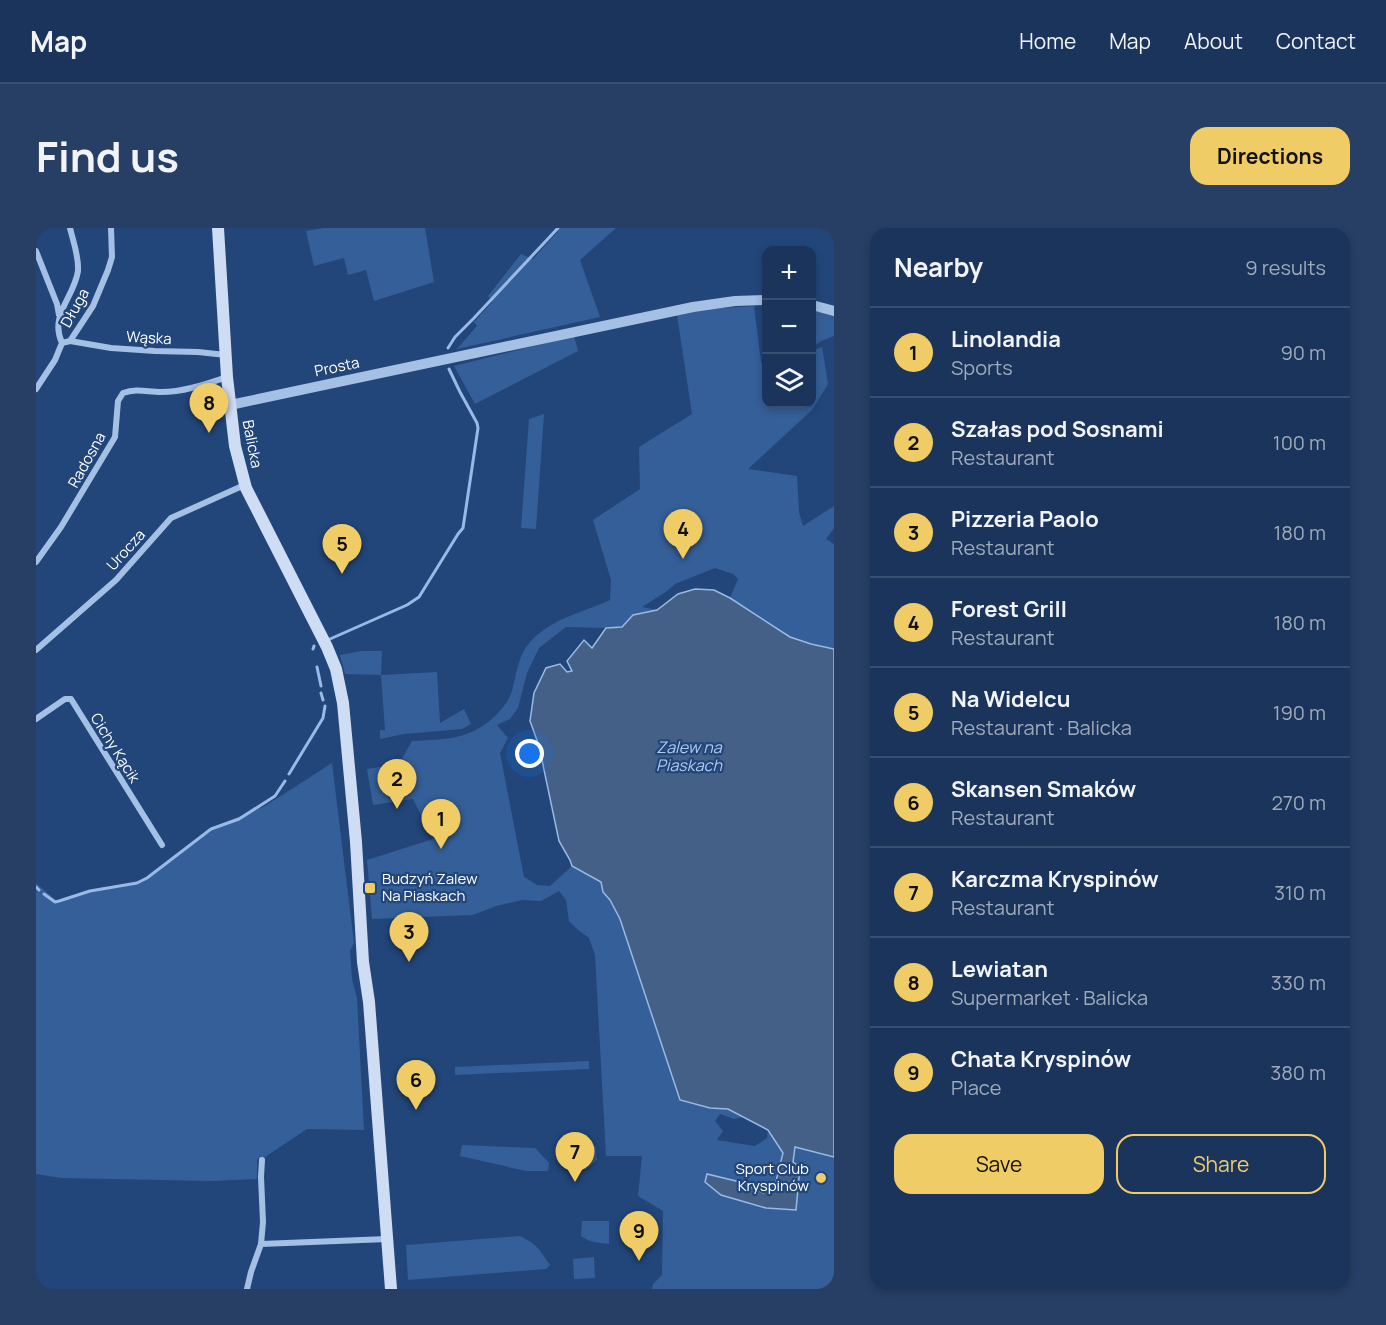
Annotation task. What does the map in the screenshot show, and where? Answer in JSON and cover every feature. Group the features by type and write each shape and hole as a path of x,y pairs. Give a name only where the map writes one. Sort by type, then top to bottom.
{"main road":[{"name":"Balicka","path":"218,228 230,405 235,446 246,488 327,647 336,669 343,703 391,1289"}],"street":[{"path":"63,343 57,332 78,269 70,228"},
{"name":"Długa","path":"36,388 55,360 63,343 70,341 93,306 112,257 111,228"},
{"path":"36,251 57,304 60,318"},
{"name":"Prosta","path":"230,405 693,307 735,301 762,300"},
{"path":"816,306 834,311"},
{"name":"Wąska","path":"70,341 111,348 226,355"},
{"name":"Radosna","path":"36,562 61,526 115,437 118,402 123,393 132,390 161,392 193,388 227,377"},
{"name":"Urocza","path":"36,650 116,580 171,519 240,487 246,488"},
{"name":"Cichy Kącik","path":"36,719 65,699 70,699 162,844"},
{"path":"247,1289 261,1244 262,1160"},
{"path":"261,1244 387,1239"}],"shaded area":[{"path":"324,228 425,228 434,282 374,301 366,270 348,275 344,258 314,266 306,231"},
{"path":"556,228 616,228 580,260 600,317 457,349 477,326 474,322 492,302 488,296 521,254 533,259 558,231"},
{"path":"754,306 762,364 762,408 813,408 748,469 797,476 799,512 803,526 834,506 834,528 826,539 834,544 834,648 790,637 730,598 738,579 733,574 715,568 675,584 642,607 657,610 633,615 622,627 566,627 539,648 527,673 518,708 510,719 497,725 508,738 500,753 524,877 537,885 550,886 572,866 601,882 603,892 620,919 680,1100 710,1108 728,1109 743,1117 734,1119 720,1114 715,1121 723,1131 717,1140 755,1146 767,1138 768,1130 783,1154 774,1189 763,1193 740,1182 707,1174 705,1182 721,1195 766,1208 796,1210 800,1167 793,1162 795,1147 834,1157 834,1289 652,1289 653,1284 662,1275 663,1211 638,1196 642,1156 606,1156 595,955 589,938 569,921 566,900 559,891 541,901 522,900 496,906 473,915 372,919 367,860 433,839 413,799 373,805 367,769 399,764 412,741 465,735 484,725 494,717 509,698 521,657 527,645 540,632 559,621 610,600 611,580 593,520 640,489 639,447 692,414 677,315 705,309"},
{"path":"816,310 834,315 834,336 816,345"},
{"path":"574,336 578,351 475,404 454,366"},
{"path":"822,347 828,384 816,404 816,349"},
{"path":"544,414 536,529 521,528 529,419"},
{"path":"361,651 382,651 381,675 345,674 340,655"},
{"path":"437,672 440,723 464,709 471,724 462,729 404,734 380,739 380,730 385,730 381,675"},
{"path":"332,763 354,943 350,951 352,979 357,998 364,1130 307,1129 265,1157 257,1159 257,1179 211,1181 61,1178 36,1174 36,883 58,902 82,892 142,882 213,827 265,806"},
{"path":"589,1061 589,1069 455,1075 455,1067"},
{"path":"591,1142 596,1147 597,1160 586,1169 565,1169 561,1162 563,1145"},
{"path":"462,1145 535,1148 549,1163 548,1171 526,1171 460,1156"},
{"path":"582,1221 609,1221 609,1244 591,1241 581,1236"},
{"path":"520,1236 540,1251 550,1265 546,1269 408,1280 406,1245"},
{"path":"594,1257 595,1278 574,1279 573,1259"}],"water":[{"name":"Zalew na Piaskach","path":"695,589 714,590 790,637 834,649 834,1157 795,1147 793,1162 800,1167 796,1210 766,1208 721,1195 705,1182 707,1174 740,1182 763,1193 774,1189 783,1153 768,1130 728,1109 710,1108 680,1100 620,919 603,892 601,882 572,866 559,841 539,746 530,721 534,693 546,668 560,664 567,672 572,671 567,661 584,640 592,648 606,628 622,627 633,615 657,610 678,594"}],"waterway":[{"path":"448,348 455,337 558,228"},
{"path":"330,639 407,605 419,597 463,528 478,428 449,369"},
{"path":"317,667 321,686"},
{"path":"321,693 323,700"},
{"path":"289,774 323,718 325,706"},
{"path":"44,894 55,902 90,891 137,883 147,878 211,829 239,819 275,796 285,781"},
{"path":"36,887 39,890"}],"place":[{"name":"Lewiatan","path":"209,433"},
{"name":"Forest Grill","path":"683,559"},
{"name":"Na Widelcu","path":"342,574"},
{"name":"Szałas pod Sosnami","path":"397,809"},
{"name":"Linolandia","path":"441,849"},
{"name":"Budzyń Zalew Na Piaskach","path":"370,888"},
{"name":"Pizzeria Paolo","path":"409,962"},
{"name":"Skansen Smaków","path":"416,1110"},
{"name":"Sport Club Kryspinów","path":"821,1178"},
{"name":"Karczma Kryspinów","path":"575,1182"},
{"name":"Chata Kryspinów","path":"639,1261"}]}
